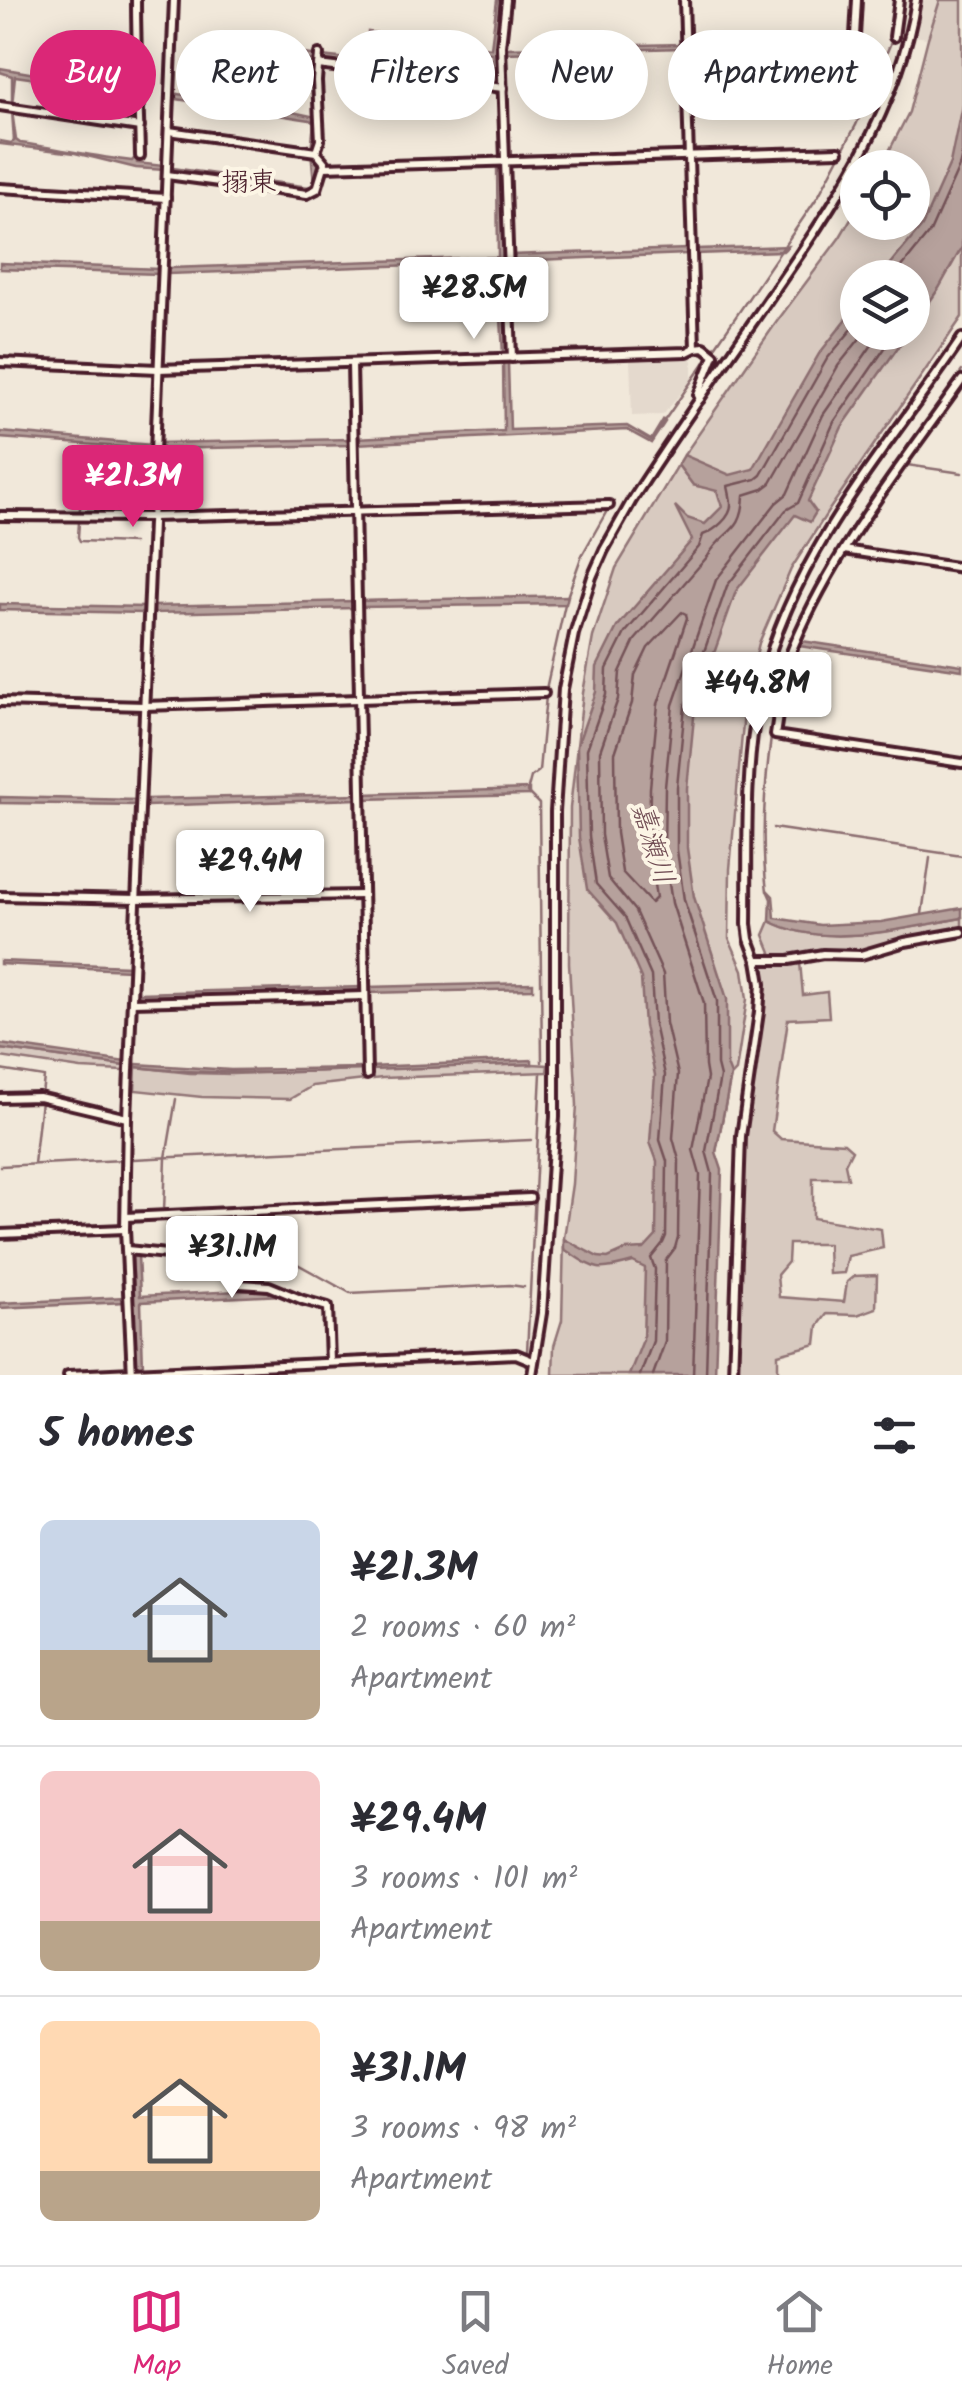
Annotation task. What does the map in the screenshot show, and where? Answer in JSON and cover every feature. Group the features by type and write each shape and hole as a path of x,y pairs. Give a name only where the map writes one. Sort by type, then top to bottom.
{"street":[{"path":"136,0 140,156"},
{"path":"132,1373 125,1228 127,1118 174,0"},
{"path":"506,0 501,46 512,358"},
{"path":"684,0 695,348"},
{"path":"855,30 857,0"},
{"path":"894,37 900,0"},
{"path":"532,1375 542,1314 555,1117 555,812 560,718 567,663 584,600 604,550 647,477 827,215 860,155 898,68 916,0"},
{"path":"316,152 320,140 319,54"},
{"path":"318,65 503,88"},
{"path":"0,106 140,127"},
{"path":"167,175 307,194 317,189 324,167 324,160 316,152 168,131"},
{"path":"324,167 839,151"},
{"path":"0,188 166,198"},
{"path":"733,1375 739,1164 761,984 747,924 750,778 758,702 775,638 823,540 962,338"},
{"path":"0,362 158,369 687,352 704,346 714,356 698,395 700,400"},
{"path":"352,364 367,1075"},
{"path":"962,380 844,550 793,647 774,735 962,763"},
{"path":"0,516 151,517 609,504"},
{"path":"844,550 962,568"},
{"path":"0,702 144,706 544,694"},
{"path":"0,896 137,899 362,895"},
{"path":"757,960 860,955 962,932"},
{"path":"133,1002 365,996"},
{"path":"0,1098 39,1097 127,1118"},
{"path":"126,1217 530,1198"},
{"path":"0,1234 125,1228"},
{"path":"127,1250 237,1262 240,1284 268,1286 328,1307 330,1362"},
{"path":"68,1375 516,1354 533,1361"}],"shaded area":[{"path":"908,0 962,0 928,38 905,35"},
{"path":"940,0 962,0 962,139 930,216 930,150 890,150 909,112"},
{"path":"962,233 962,317 791,569 759,643 745,701 730,869 729,938 743,970 747,999 736,1071 731,1076 716,1152 650,691 798,497 888,350 930,350 930,285"},
{"path":"840,237 918,240 902,260 840,260 840,342 753,480 725,477 707,470 684,455"},
{"path":"692,356 692,379 663,415 632,416 630,359"},
{"path":"678,465 693,485 717,490 731,506 700,541 661,979 661,1375 553,1375 554,1346 562,1320 564,1238 577,1105 569,963 570,808 583,693 593,637 616,568"},
{"path":"962,918 962,929 901,939 860,952 857,957 800,962 803,995 827,992 829,1017 788,1019 772,1131 781,1139 844,1143 852,1150 845,1164 848,1178 813,1178 813,1218 881,1229 883,1248 848,1256 844,1273 829,1274 828,1244 789,1244 788,1262 777,1275 779,1297 844,1302 847,1282 854,1276 877,1275 876,1308 857,1315 827,1314 818,1326 816,1344 778,1354 778,1375 737,1375 744,1141 765,1008 763,964 771,952 764,935 770,921 791,930 839,935 890,931"},
{"path":"0,1049 125,1066 123,1071 81,1069 0,1057"},
{"path":"548,1065 547,1072 382,1078 312,1086 290,1099 202,1097 135,1090 136,1067 232,1074"}],"water":[{"path":"497,0 503,0 495,86 495,30"},
{"path":"668,44 668,48 648,49 648,45"},
{"path":"314,55 334,57 334,63 314,61"},
{"path":"0,68 30,73 30,78 15,76 12,106 12,76 0,72"},
{"path":"962,105 962,247 930,301 930,260 894,260 910,240 930,240 930,208 950,163"},
{"path":"12,111 16,140 20,143 104,157 132,161 137,130 137,163 164,166 164,170 0,144 14,141"},
{"path":"314,117 321,163 314,188 311,150 314,123 310,120"},
{"path":"497,165 501,165 508,355 503,355 498,262 168,274 169,268 498,257"},
{"path":"173,168 308,187 309,190 172,172"},
{"path":"788,246 783,251 694,252 696,249"},
{"path":"687,249 687,254 511,261 510,255"},
{"path":"0,263 159,269 159,274 0,269"},
{"name":"嘉瀬川","path":"840,327 840,350 896,350 842,427 808,501 816,512 810,522 795,515 736,591 695,707 687,788 687,848 694,897 727,999 727,1065 731,1075 716,1152 722,1170 715,1375 629,1375 643,1340 645,1268 633,1262 596,1267 564,1249 564,1239 598,1257 608,1258 626,1250 644,1249 656,1236 657,1161 650,1142 655,1075 644,1026 641,978 617,923 587,889 579,837 577,746 596,692 597,667 617,627 692,540 675,506 687,518 705,524 722,507 717,491 693,485 678,465 684,455 730,475 753,469 819,354"},
{"path":"503,363 508,363 510,430 627,426 651,440 665,422 651,443 627,430 356,444 356,438 504,431"},
{"path":"0,432 151,445 151,449 0,438"},
{"path":"350,439 350,445 161,449 161,443"},
{"path":"568,596 566,604 359,607 359,601"},
{"path":"353,601 353,608 154,613 154,606"},
{"path":"0,604 144,607 144,613 0,610"},
{"path":"802,641 962,665 962,670 799,646"},
{"path":"529,789 529,795 363,799 363,794"},
{"path":"358,794 358,799 147,806 147,799"},
{"path":"0,797 137,800 136,805 0,803"},
{"path":"767,890 773,896 775,918 820,925 881,922 962,908 962,918 864,934 814,934 770,921 771,899"},
{"path":"0,964 129,966 129,970"},
{"path":"533,983 533,989 368,993 367,987"},
{"path":"361,987 361,993 139,999 139,993"},
{"path":"0,1044 126,1062 125,1066 0,1049"},
{"path":"532,1060 532,1064 370,1070 370,1067"},
{"path":"136,1064 231,1070 364,1070 222,1072 165,1070"},
{"path":"132,1254 138,1255 140,1296 259,1290 283,1295 141,1302 143,1368 137,1368 131,1302"},
{"path":"125,1297 125,1302 0,1308 0,1303"}],"waterway":[{"path":"172,128 177,0"},
{"path":"859,30 860,1"},
{"path":"713,350 819,195 858,120"},
{"path":"170,173 172,135"},
{"path":"162,366 170,180"},
{"path":"664,421 709,356"},
{"path":"827,573 841,545 962,371"},
{"path":"156,515 162,373"},
{"path":"79,513 83,494 148,491 148,449"},
{"path":"907,465 962,473"},
{"path":"567,597 582,555 608,509"},
{"path":"148,704 156,521"},
{"path":"79,522 80,541 133,543"},
{"path":"546,689 565,604"},
{"path":"791,644 798,629"},
{"path":"542,1062 539,804 527,792 531,777 539,771 546,696"},
{"path":"767,891 765,798 776,705"},
{"path":"140,896 148,710"},
{"path":"773,828 962,856"},
{"path":"922,914 930,858"},
{"path":"136,1000 140,903"},
{"path":"134,1068 136,1007"},
{"path":"0,1070 44,1077 42,1095"},
{"path":"527,1352 541,1073"},
{"path":"133,1214 164,1211 166,1158 176,1099"},
{"path":"34,1164 41,1101"},
{"path":"131,1153 132,1119"},
{"path":"133,1159 531,1140"},
{"path":"0,1166 123,1160"},
{"path":"129,1213 131,1160"},
{"path":"260,1282 263,1245 350,1293 524,1287"}],"district":[{"name":"搦東","path":"249,181"}]}
